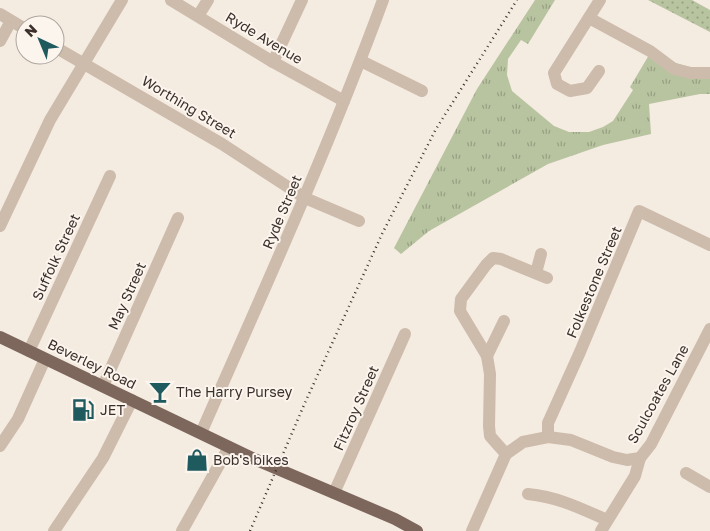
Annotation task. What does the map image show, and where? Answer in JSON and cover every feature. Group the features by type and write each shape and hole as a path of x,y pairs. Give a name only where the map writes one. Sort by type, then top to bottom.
{"main road":[{"name":"Beverley Road","path":"0,337 252,458 396,519 417,531"}],"street":[{"path":"0,226 50,120 122,0"},
{"name":"Ryde Avenue","path":"171,0 273,62 344,101"},
{"path":"198,16 208,0"},
{"path":"273,62 302,0"},
{"name":"Ryde Street","path":"201,433 305,198 361,61 383,0"},
{"path":"599,71 587,88 570,91 557,84 554,73 600,0"},
{"path":"0,14 15,23"},
{"path":"589,18 650,51 674,69 691,74 710,73"},
{"path":"0,41 12,21"},
{"name":"Worthing Street","path":"65,53 222,144 305,198 358,221"},
{"path":"361,61 422,91"},
{"name":"Suffolk Street","path":"29,351 110,176"},
{"name":"Folkestone Street","path":"548,437 548,423 580,352 639,210 710,245"},
{"name":"May Street","path":"103,386 178,218"},
{"path":"472,531 506,454 490,436 488,426 490,374 487,356 460,311 461,299 486,264 493,258 501,259 542,275 541,254"},
{"path":"487,356 504,321"},
{"name":"Sculcoates Lane","path":"506,454 523,442 548,437 571,440 614,457 627,460 640,458 651,444 710,329"},
{"name":"Fitzroy Street","path":"334,493 405,334"},
{"path":"0,446 18,419 45,359"},
{"path":"54,531 103,458 132,400"},
{"path":"182,531 229,446"},
{"path":"528,494 565,501 604,526 635,476 640,458"},
{"path":"686,473 710,485"}],"green space":[{"path":"535,0 555,0 528,44 521,40 508,59 507,75 512,91 554,126 569,132 589,132 613,121 633,90 630,87 649,55 710,73 710,94 700,94 649,104 651,134 603,145 548,164 429,231 401,254 394,248 477,89"},
{"path":"648,0 692,0 710,10 710,32"}],"railway":[{"path":"250,531 304,405 382,234 436,129 517,0"}],"place":[{"name":"The Harry Pursey","path":"160,392"},
{"name":"JET","path":"83,410"},
{"name":"Bob's bikes","path":"197,460"}]}
